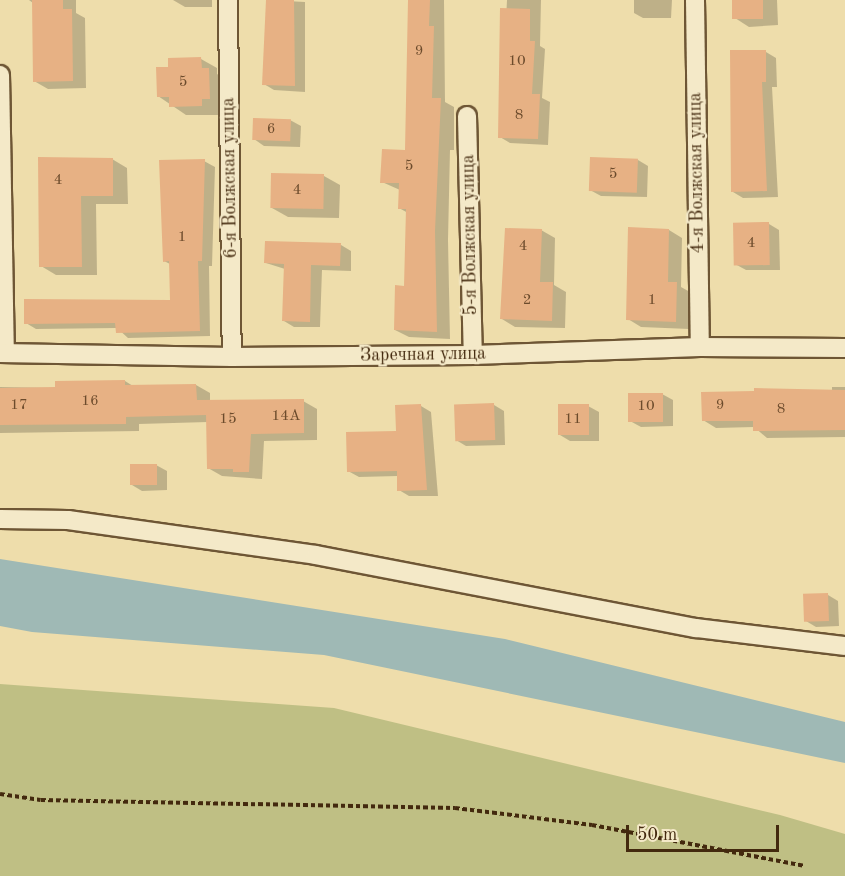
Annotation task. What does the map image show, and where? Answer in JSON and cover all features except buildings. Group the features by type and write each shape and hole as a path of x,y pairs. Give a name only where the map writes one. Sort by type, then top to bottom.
{"street":[{"name":"6-я Волжская улица","path":"228,0 232,357"},
{"name":"4-я Волжская улица","path":"695,0 700,347"},
{"path":"0,75 3,353"},
{"name":"5-я Волжская улица","path":"468,116 473,355"},
{"name":"Заречная улица","path":"3,353 232,357 473,355 700,347 845,348"},
{"path":"0,519 68,520 316,555 696,628 845,646"}],"path":[{"path":"0,794 41,800 454,807 592,825 805,866"}],"green space":[{"path":"0,684 334,708 780,815 845,834 845,876 0,876"}],"water":[{"path":"0,559 505,639 845,722 845,763 324,655 32,632 0,626"}]}
